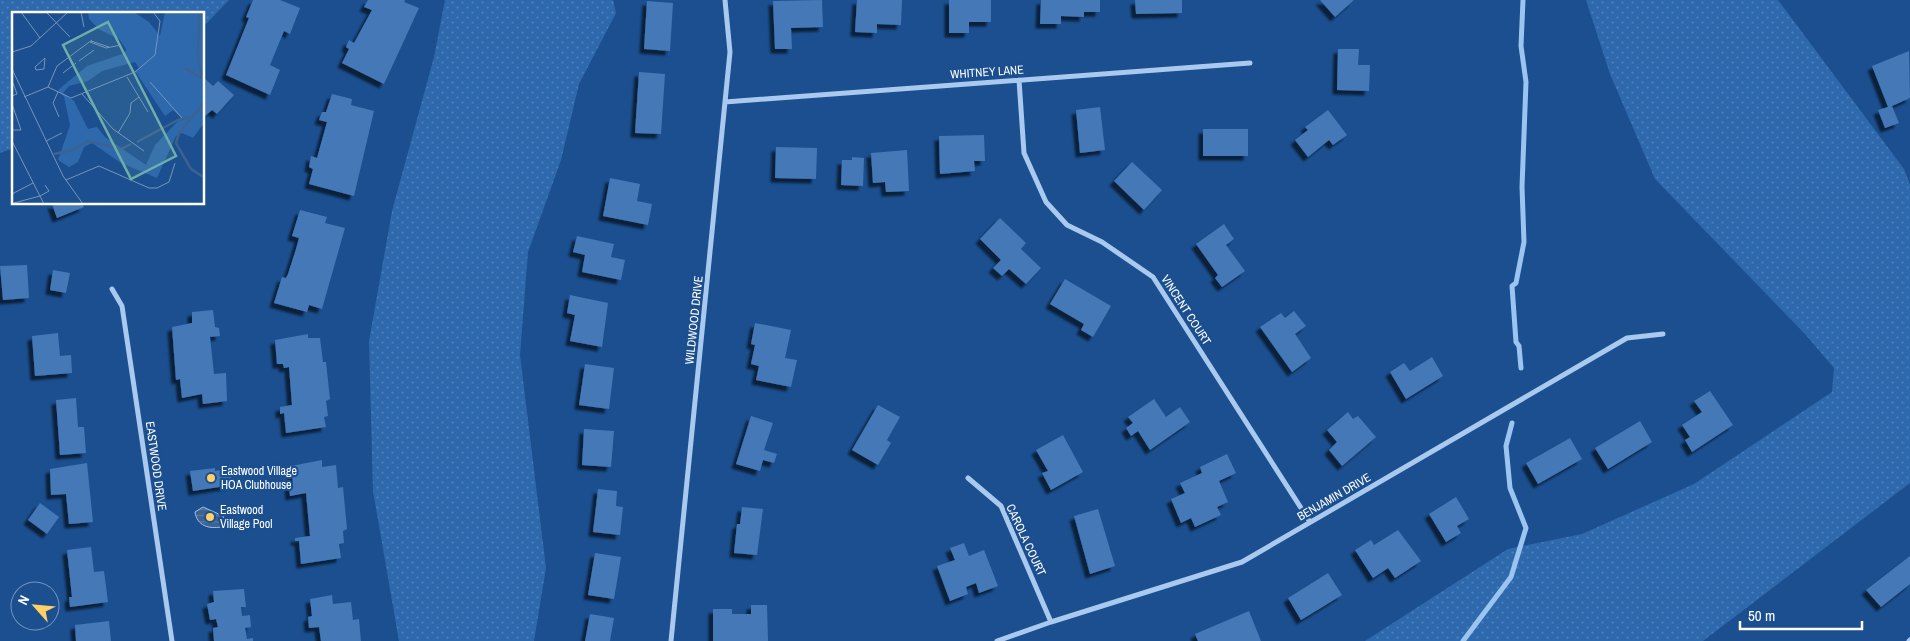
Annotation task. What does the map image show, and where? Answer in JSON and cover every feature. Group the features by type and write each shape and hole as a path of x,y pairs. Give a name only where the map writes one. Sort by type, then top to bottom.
{"street":[{"name":"WILDWOOD DRIVE","path":"671,641 730,52 725,0"},
{"name":"WHITNEY LANE","path":"725,102 1250,63"},
{"name":"VINCENT COURT","path":"1019,80 1024,153 1046,202 1067,225 1102,242 1153,277 1310,522"},
{"name":"EASTWOOD DRIVE","path":"112,289 122,306 172,641"},
{"name":"BENJAMIN DRIVE","path":"997,641 1051,622 1242,562 1627,338 1663,334"},
{"name":"CAROLA COURT","path":"968,478 1001,506 1051,622"}],"shaded area":[{"path":"0,0 229,0 205,25 205,12 12,12 12,149 0,153"},
{"path":"445,0 613,0 616,13 579,84 561,160 528,252 520,355 546,568 534,641 399,641 373,491 369,341 392,211 434,57"},
{"path":"1586,0 1778,0 1904,169 1910,184 1910,483 1703,641 1365,641 1508,549 1582,534 1694,484 1832,392 1834,368 1805,334 1655,179 1610,74"},
{"name":"Eastwood Village Pool","path":"203,507 223,516 225,521 221,527 204,526 198,521 195,512"}],"building":[{"path":"253,0 280,0 300,8 290,34 284,31 270,65 280,70 270,95 226,75 249,18 246,17"},
{"path":"368,0 405,0 404,2 419,8 384,84 342,63 349,49 346,47 349,40 354,43 372,10 364,7"},
{"path":"822,0 823,27 791,28 792,49 775,49 773,1"},
{"path":"857,0 902,0 901,25 877,24 877,33 855,32"},
{"path":"949,0 991,0 991,22 969,22 969,33 949,33"},
{"path":"1041,0 1100,0 1100,12 1084,12 1084,17 1061,16 1061,24 1040,24"},
{"path":"1135,0 1182,0 1182,13 1136,14"},
{"path":"1320,0 1354,0 1335,17"},
{"path":"647,1 673,3 670,51 644,49"},
{"path":"1338,49 1359,49 1358,65 1370,65 1369,91 1337,90"},
{"path":"1909,51 1910,98 1892,106 1899,123 1885,128 1878,110 1888,107 1872,66"},
{"path":"639,72 665,74 661,134 635,133"},
{"path":"205,79 213,86 218,81 234,95 217,114 212,110 205,116"},
{"path":"332,94 352,99 351,105 374,111 354,196 309,184 313,169 309,167 311,156 317,158 327,122 319,120 322,112 326,112"},
{"path":"1100,107 1105,150 1080,153 1076,110"},
{"path":"1328,110 1347,135 1333,145 1329,140 1308,157 1295,140 1308,130 1305,127"},
{"path":"1203,129 1248,129 1248,156 1203,156"},
{"path":"984,135 985,161 974,161 975,171 940,174 939,136"},
{"path":"776,147 817,148 816,179 775,178"},
{"path":"907,150 909,191 886,192 885,182 873,183 871,153"},
{"path":"852,157 864,158 863,186 841,185 842,160 852,160"},
{"path":"1132,162 1162,190 1144,210 1114,181"},
{"path":"610,178 640,184 637,201 652,204 648,225 603,216"},
{"path":"52,205 83,205 84,207 57,218"},
{"path":"300,210 327,217 325,223 345,228 322,309 309,305 307,312 274,303 282,277 286,278 288,274 296,249 299,238 292,236"},
{"path":"1000,218 1026,243 1021,249 1041,268 1026,284 1009,269 1002,276 993,268 1001,260 980,239"},
{"path":"1224,224 1234,239 1226,245 1245,271 1222,287 1215,278 1218,275 1196,244"},
{"path":"577,236 614,244 611,257 625,260 621,280 582,272 585,255 573,252"},
{"path":"27,265 29,298 3,300 0,266"},
{"path":"53,270 70,273 66,293 50,290"},
{"path":"1065,279 1111,306 1093,337 1081,330 1084,324 1050,304"},
{"path":"570,295 608,303 602,347 570,341 575,315 567,313"},
{"path":"213,310 215,327 219,328 220,336 210,337 214,374 226,373 227,401 203,404 202,394 182,398 180,379 176,380 172,327 192,323 192,312"},
{"path":"1294,311 1306,326 1295,334 1311,358 1292,372 1260,327 1281,313 1285,318"},
{"path":"755,323 791,330 785,358 797,360 791,387 756,380 759,366 751,364 755,345 751,344"},
{"path":"58,333 60,356 71,355 72,373 35,376 32,336"},
{"path":"308,334 308,338 320,338 323,362 326,362 330,399 326,401 328,416 324,417 326,427 286,433 284,413 280,414 280,407 292,405 289,367 284,368 283,364 277,364 275,340"},
{"path":"1432,357 1443,376 1406,399 1390,372 1404,363 1410,371"},
{"path":"585,364 614,368 609,409 579,405"},
{"path":"1710,391 1733,425 1692,452 1685,440 1690,437 1682,425 1702,412 1694,401"},
{"path":"76,398 78,427 84,427 86,453 60,455 56,400"},
{"path":"1154,399 1166,417 1180,407 1190,422 1150,450 1138,431 1131,436 1126,428 1133,423 1128,417"},
{"path":"878,405 900,417 887,440 891,443 878,465 852,450"},
{"path":"1348,412 1353,419 1358,416 1376,437 1342,466 1329,450 1337,442 1327,430"},
{"path":"751,416 773,423 764,450 777,454 774,463 763,460 760,471 736,464"},
{"path":"1640,421 1652,442 1608,469 1595,448"},
{"path":"584,429 614,431 611,467 582,465"},
{"path":"1063,435 1083,472 1051,490 1042,473 1048,471 1036,450"},
{"path":"1570,438 1582,459 1538,484 1526,463"},
{"path":"1227,454 1236,473 1219,481 1228,502 1217,507 1221,515 1195,527 1191,518 1181,523 1171,499 1185,493 1180,483 1202,473 1200,467"},
{"path":"322,460 322,467 336,465 338,488 343,487 347,529 343,531 344,543 339,544 341,558 301,564 299,541 295,541 295,538 310,536 306,493 290,496 289,486 293,485 291,466"},
{"path":"87,463 93,522 69,524 66,494 51,495 50,469"},
{"name":"Eastwood Village HOA Clubhouse","path":"230,465 232,485 193,491 190,471 215,468 215,471"},
{"path":"598,489 617,491 616,506 623,507 620,535 593,532"},
{"path":"1456,497 1469,519 1457,526 1461,533 1446,542 1429,514"},
{"path":"40,503 59,517 47,534 28,520"},
{"path":"742,507 763,509 757,555 734,553 737,524 740,524"},
{"path":"1098,509 1115,566 1090,574 1074,516"},
{"path":"1398,530 1421,561 1395,578 1388,568 1373,578 1355,550 1371,540 1374,545"},
{"path":"964,543 969,556 984,550 998,586 979,593 976,583 966,587 968,594 950,601 937,566 955,560 950,548"},
{"path":"91,547 94,572 104,571 108,602 70,607 69,597 72,597 67,550"},
{"path":"595,553 621,557 614,599 588,595"},
{"path":"1910,556 1910,584 1881,607 1866,590"},
{"path":"1328,573 1342,595 1301,620 1288,598"},
{"path":"244,589 246,607 241,607 242,616 250,615 251,627 245,628 247,639 253,638 253,641 214,641 213,628 218,627 216,619 210,620 207,604 214,602 213,591"},
{"path":"332,595 333,604 351,602 353,620 359,619 361,641 321,641 319,627 309,628 308,617 312,616 310,599"},
{"path":"751,605 767,605 768,641 713,641 713,609 732,609 732,614 751,614"},
{"path":"1249,611 1261,641 1198,641 1195,634"},
{"path":"590,614 614,618 610,641 585,641"},
{"path":"109,621 111,641 76,641 75,625"}],"waterway":[{"path":"1521,368 1519,346 1516,342 1512,286 1516,283 1524,242 1522,187 1526,82 1521,46 1523,0"},
{"path":"1463,641 1511,577 1526,528 1510,488 1506,446 1512,423"}],"place":[{"name":"Eastwood Village HOA Clubhouse","path":"211,478"},
{"name":"Eastwood Village Pool","path":"210,517"}]}
